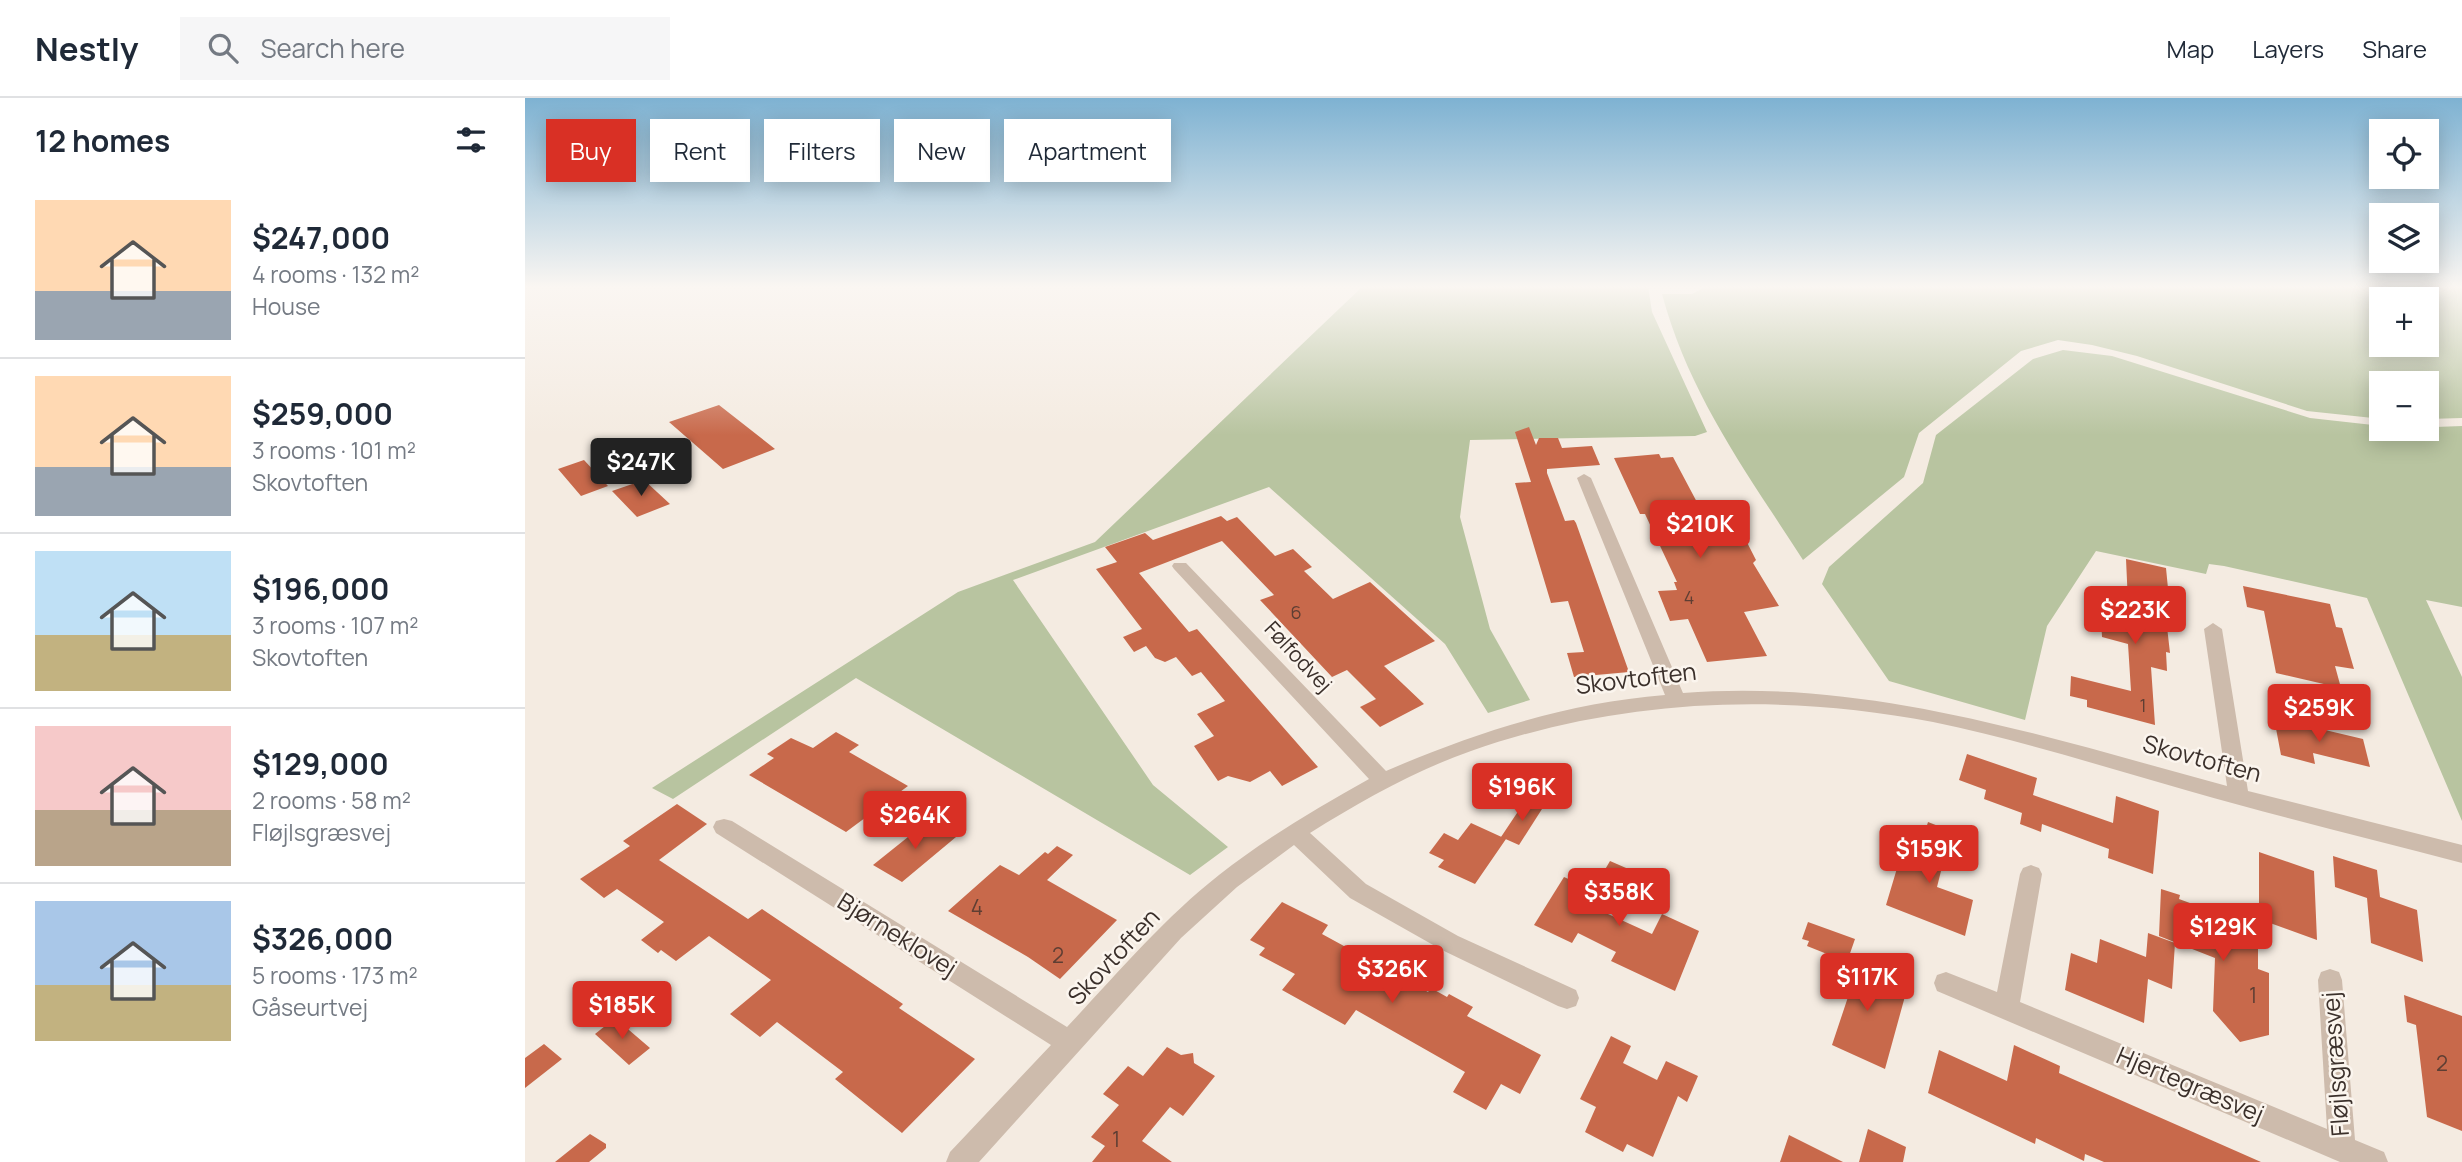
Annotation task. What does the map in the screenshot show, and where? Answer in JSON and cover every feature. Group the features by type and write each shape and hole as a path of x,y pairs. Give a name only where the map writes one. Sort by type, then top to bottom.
{"street":[{"path":"1584,478 1675,697"},
{"name":"Følfodvej","path":"1180,566 1382,780"},
{"path":"2213,629 2239,797"},
{"name":"Skovtoften","path":"960,1162 1163,939 1228,881 1295,832 1382,780 1456,748 1529,722 1675,697 1744,695 1809,698 1899,710 2003,731 2239,797 2462,855"},
{"name":"Bjørneklovej","path":"724,827 1070,1043"},
{"path":"1295,832 1358,891 1450,943 1567,998"},
{"path":"2006,1008 2031,874"},
{"name":"Fløjlsgræsvej","path":"2330,979 2342,1149"},
{"name":"Hjertegræsvej","path":"1946,983 2374,1162"}],"green space":[{"path":"1311,336 1663,336 1707,432 1695,436 1470,440 1460,517 1490,629 1530,700 1488,713 1445,644 1269,487 1013,580 1153,785 1228,847 1190,875 856,678 673,799 652,788 958,592 1095,542"},
{"path":"1676,336 2369,336 2369,357 2439,357 2439,336 2462,336 2462,418 2439,419 2439,371 2369,371 2369,418 2307,411 2137,356 2092,345 2058,340 2021,351 1919,433 1904,477 1803,560 1741,464 1704,400"},
{"path":"2063,350 2112,356 2310,418 2369,425 2369,441 2439,441 2439,427 2462,426 2462,607 2426,600 2462,677 2462,821 2367,598 2224,566 2209,564 2206,574 2096,551 2047,626 2025,720 1889,681 1822,584 1829,567 1923,483 1936,435 2033,359"}],"building":[{"path":"719,405 775,449 723,469 669,422"},
{"path":"1529,427 1536,445 1539,438 1558,438 1562,448 1592,446 1600,465 1547,469 1547,473 1565,521 1574,520 1576,523 1629,672 1574,677 1567,653 1584,652 1568,601 1551,603 1515,483 1531,482 1515,432"},
{"path":"1659,454 1661,458 1673,457 1699,506 1725,507 1733,515 1756,560 1753,563 1779,606 1744,612 1767,656 1707,662 1688,619 1670,621 1658,591 1677,590 1674,582 1677,582 1645,514 1640,514 1614,458"},
{"path":"584,460 608,486 581,496 558,469"},
{"path":"644,480 670,504 637,517 612,491"},
{"path":"1221,516 1227,521 1237,517 1275,556 1293,549 1312,567 1304,571 1333,599 1370,582 1435,641 1384,666 1424,704 1380,727 1360,707 1376,699 1347,670 1332,677 1260,600 1274,595 1222,541 1139,573 1189,632 1197,629 1318,767 1282,786 1270,771 1250,782 1228,776 1218,781 1194,746 1214,736 1197,714 1225,701 1201,672 1192,676 1176,657 1165,662 1155,658 1146,646 1134,652 1123,637 1142,629 1096,569 1117,562 1105,547 1145,533 1153,540"},
{"path":"2126,559 2166,568 2171,619 2166,618 2170,653 2166,652 2167,671 2151,667 2155,725 2087,707 2087,700 2070,696 2071,676 2131,691 2128,644 2102,637 2101,618 2129,625"},
{"path":"2243,586 2330,604 2336,627 2342,628 2354,669 2335,666 2341,688 2276,673 2264,611 2247,607"},
{"path":"2274,718 2363,739 2370,767 2313,753 2315,764 2281,755"},
{"path":"836,732 859,745 849,752 908,786 846,832 749,775 774,758 767,754 791,738 813,748"},
{"path":"1967,754 2037,778 2033,795 2113,823 2116,796 2159,811 2153,874 2108,858 2109,849 2042,824 2041,832 2020,824 2022,813 1984,799 1986,790 1959,780"},
{"path":"1525,801 1542,809 1519,845 1501,837"},
{"path":"677,804 707,824 659,860 748,919 762,909 903,1004 899,1008 975,1059 902,1133 835,1079 843,1072 777,1022 760,1037 730,1014 771,980 709,936 676,961 661,950 658,953 641,940 664,922 617,889 604,898 580,879 630,846 623,841"},
{"path":"928,821 956,837 902,882 873,865"},
{"path":"1928,822 1951,831 1937,887 1973,900 1965,936 1886,905 1904,845 1919,851"},
{"path":"1471,823 1506,839 1475,884 1438,867 1444,860 1429,853 1444,833 1458,840"},
{"path":"1057,846 1073,855 1047,880 1117,920 1060,979 1028,957 948,911 1000,865 1019,875 1045,852 1048,854"},
{"path":"2259,852 2314,871 2317,940 2259,919"},
{"path":"2333,856 2377,870 2380,897 2417,910 2423,962 2371,943 2367,898 2335,887"},
{"path":"1610,861 1633,871 1608,914 1652,934 1662,914 1699,931 1675,991 1611,961 1616,952 1578,933 1572,943 1534,925 1564,877 1593,890"},
{"path":"2161,889 2180,895 2179,899 2258,928 2258,969 2269,973 2269,1035 2240,1042 2213,1011 2215,958 2159,936"},
{"path":"1282,902 1328,925 1322,934 1428,992 1431,988 1447,997 1449,994 1473,1007 1467,1016 1541,1055 1520,1094 1501,1084 1486,1110 1453,1092 1465,1072 1356,1010 1345,1025 1282,990 1295,974 1259,955 1265,948 1250,940"},
{"path":"1808,922 1855,939 1847,962 1807,946 1809,941 1802,939"},
{"path":"2148,933 2175,943 2172,989 2148,979 2144,1023 2065,990 2071,953 2097,963 2100,939 2146,957"},
{"path":"1839,959 1907,989 1885,1069 1832,1045 1849,994 1830,985"},
{"path":"2404,995 2462,1016 2462,1131 2427,1117 2416,1025 2407,1022"},
{"path":"615,1018 650,1048 629,1065 595,1034"},
{"path":"1611,1036 1631,1046 1623,1063 1657,1080 1666,1061 1698,1076 1687,1102 1678,1096 1653,1157 1627,1144 1623,1152 1585,1132 1596,1107 1580,1099"},
{"path":"544,1044 562,1059 525,1088 525,1058"},
{"path":"2014,1045 2060,1066 2059,1073 2261,1162 2104,1162 2085,1154 2084,1161 2036,1138 2035,1144 1928,1093 1939,1050 2007,1081"},
{"path":"1167,1047 1181,1055 1193,1053 1194,1063 1215,1076 1183,1116 1170,1107 1142,1141 1172,1162 1092,1162 1105,1146 1091,1137 1119,1105 1103,1094 1128,1066 1143,1076"},
{"path":"1868,1129 1906,1147 1903,1162 1859,1162"},
{"path":"590,1134 606,1144 606,1148 589,1162 555,1162"},
{"path":"1789,1135 1843,1162 1780,1162"}]}
